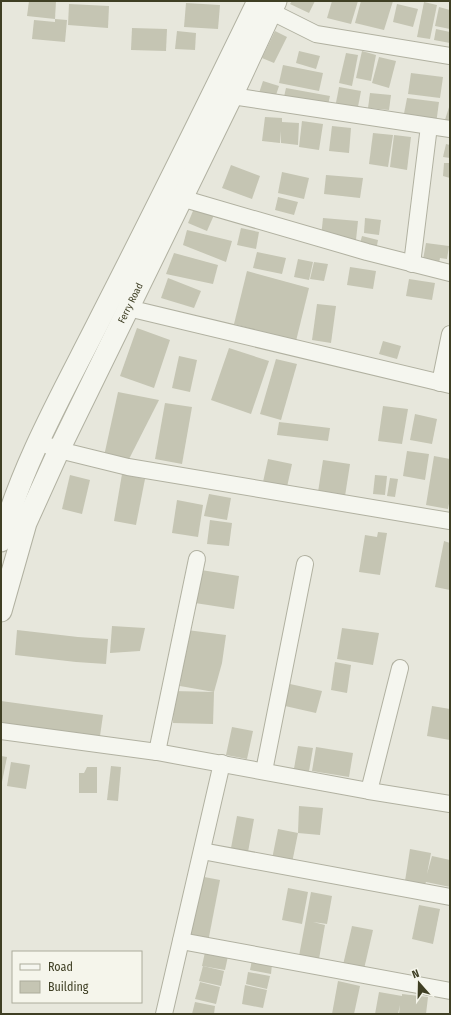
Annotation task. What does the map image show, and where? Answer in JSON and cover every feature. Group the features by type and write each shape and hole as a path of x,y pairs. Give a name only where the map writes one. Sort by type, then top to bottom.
{"street":[{"path":"269,5 316,34 450,56"},
{"name":"Ferry Road","path":"1,611 26,523 59,450 232,96 269,5"},
{"name":"Ferry Road","path":"1,541 4,516 38,442 170,181 269,5"},
{"path":"232,96 450,129"},
{"path":"412,264 429,126"},
{"path":"181,198 412,264 450,273"},
{"path":"128,308 445,384 450,334"},
{"path":"38,442 59,450 128,467 450,521"},
{"path":"157,752 197,559"},
{"path":"264,771 305,564"},
{"path":"369,791 400,668"},
{"path":"1,731 157,752 369,791 450,804"},
{"path":"164,1014 222,763"},
{"path":"202,851 450,897"},
{"path":"182,941 450,991"}],"building":[{"path":"29,1 56,1 55,19 27,16"},
{"path":"292,1 315,1 309,13 290,4"},
{"path":"332,1 358,1 351,24 327,18"},
{"path":"361,1 393,1 384,30 355,23"},
{"path":"424,2 437,5 430,39 417,37"},
{"path":"186,3 220,5 218,29 184,27"},
{"path":"69,4 109,6 108,28 68,25"},
{"path":"397,4 418,9 413,27 393,22"},
{"path":"439,7 450,10 450,29 435,26"},
{"path":"55,19 67,20 65,42 32,39 34,20 55,22"},
{"path":"132,28 167,29 166,51 131,50"},
{"path":"436,29 450,32 450,43 434,40"},
{"path":"177,31 196,33 195,50 175,49"},
{"path":"275,31 287,37 274,63 262,58"},
{"path":"299,51 320,56 316,69 296,63"},
{"path":"362,51 376,55 371,81 356,78"},
{"path":"346,53 358,55 352,86 339,83"},
{"path":"379,57 396,61 389,88 372,83"},
{"path":"283,65 323,73 319,91 279,83"},
{"path":"411,73 443,77 440,98 408,94"},
{"path":"263,81 279,86 275,98 259,93"},
{"path":"339,87 361,91 357,112 335,108"},
{"path":"286,88 330,96 327,109 283,101"},
{"path":"370,93 391,95 389,110 368,108"},
{"path":"407,98 439,102 436,124 403,119"},
{"path":"450,104 450,124 444,123"},
{"path":"265,117 282,118 282,122 299,123 298,145 281,143 281,131 280,143 262,141"},
{"path":"302,121 323,124 319,150 299,147"},
{"path":"332,126 351,128 349,153 329,151"},
{"path":"373,133 393,135 388,167 369,164"},
{"path":"394,135 411,137 407,170 390,167"},
{"path":"446,144 450,145 450,158 443,157"},
{"path":"444,163 450,163 450,178 443,176"},
{"path":"231,165 260,176 252,199 222,188"},
{"path":"282,172 309,178 304,199 278,193"},
{"path":"326,175 363,178 360,198 324,194"},
{"path":"278,197 298,202 294,215 275,210"},
{"path":"195,206 214,215 207,231 188,223"},
{"path":"323,218 358,221 356,240 321,237"},
{"path":"365,218 381,220 379,235 364,233"},
{"path":"241,228 259,232 256,249 237,245"},
{"path":"187,230 232,241 226,262 183,245"},
{"path":"362,236 378,240 376,251 359,247"},
{"path":"426,243 449,246 447,259 440,258 438,268 422,265"},
{"path":"257,252 286,258 282,274 253,268"},
{"path":"174,253 218,265 213,284 166,274"},
{"path":"298,259 313,262 309,280 294,277"},
{"path":"314,262 328,264 324,281 310,279"},
{"path":"350,267 376,271 373,289 347,285"},
{"path":"247,271 309,288 296,341 234,324"},
{"path":"168,278 201,291 194,308 161,298"},
{"path":"409,279 435,283 432,300 406,296"},
{"path":"317,304 336,306 331,343 312,340"},
{"path":"137,328 170,340 154,388 120,376"},
{"path":"383,341 401,346 397,359 379,354"},
{"path":"229,348 269,361 251,414 211,400"},
{"path":"179,356 197,360 190,392 172,388"},
{"path":"276,359 297,364 281,420 260,414"},
{"path":"118,392 159,400 128,461 104,456"},
{"path":"165,403 192,407 182,464 155,459"},
{"path":"383,406 408,409 402,444 378,441"},
{"path":"415,414 437,419 432,444 410,440"},
{"path":"279,422 330,428 328,441 277,435"},
{"path":"407,451 429,454 425,480 403,476"},
{"path":"434,456 450,459 450,498 448,509 426,505"},
{"path":"268,459 292,464 287,487 263,482"},
{"path":"323,460 350,464 345,496 318,492"},
{"path":"122,474 145,479 136,525 114,521"},
{"path":"70,475 90,480 82,514 62,509"},
{"path":"375,475 387,476 385,495 373,494"},
{"path":"390,478 398,479 395,497 387,496"},
{"path":"209,494 231,498 227,520 204,516"},
{"path":"177,500 203,505 198,537 172,533"},
{"path":"210,520 232,523 229,546 207,544"},
{"path":"378,532 387,533 380,575 359,572 365,535 377,537"},
{"path":"444,541 450,543 450,590 435,587"},
{"path":"201,570 239,576 234,609 195,603"},
{"path":"112,626 145,628 140,651 110,653"},
{"path":"342,628 379,633 373,665 337,659"},
{"path":"17,630 108,639 106,664 15,655"},
{"path":"187,630 226,635 222,663 214,692 180,686"},
{"path":"335,662 351,665 347,693 331,690"},
{"path":"290,684 322,691 316,713 285,706"},
{"path":"174,691 214,692 213,724 173,723"},
{"path":"1,701 103,715 100,736 1,723"},
{"path":"432,706 450,709 450,740 427,736"},
{"path":"232,727 253,731 247,759 226,755"},
{"path":"298,746 313,748 308,777 293,774"},
{"path":"316,747 353,753 349,777 312,771"},
{"path":"1,756 7,757 2,782 1,782"},
{"path":"11,762 30,765 26,789 7,786"},
{"path":"111,766 121,767 118,801 107,800"},
{"path":"87,767 97,767 97,793 79,793 79,773 84,773"},
{"path":"299,806 323,808 320,835 298,833"},
{"path":"237,816 254,819 248,852 231,848"},
{"path":"278,829 298,833 292,863 272,859"},
{"path":"410,849 431,853 427,874 432,856 450,860 450,887 426,882 425,884 405,881"},
{"path":"199,876 220,880 208,942 187,938"},
{"path":"288,888 308,892 302,924 282,920"},
{"path":"311,892 332,896 327,924 313,922 325,925 319,959 299,956"},
{"path":"419,905 440,909 433,944 412,939"},
{"path":"352,926 373,930 364,969 343,965"},
{"path":"205,952 228,956 225,970 202,966"},
{"path":"252,960 272,964 271,974 250,970"},
{"path":"203,966 224,971 221,986 199,981"},
{"path":"248,972 270,976 267,989 246,984"},
{"path":"338,981 360,986 354,1014 332,1014"},
{"path":"200,982 220,987 216,1004 195,999"},
{"path":"245,985 267,990 263,1008 242,1004"},
{"path":"379,992 402,996 402,994 428,997 426,1014 399,1014 400,1005 398,1014 375,1014"},
{"path":"195,1002 215,1006 214,1014 192,1014"}]}
